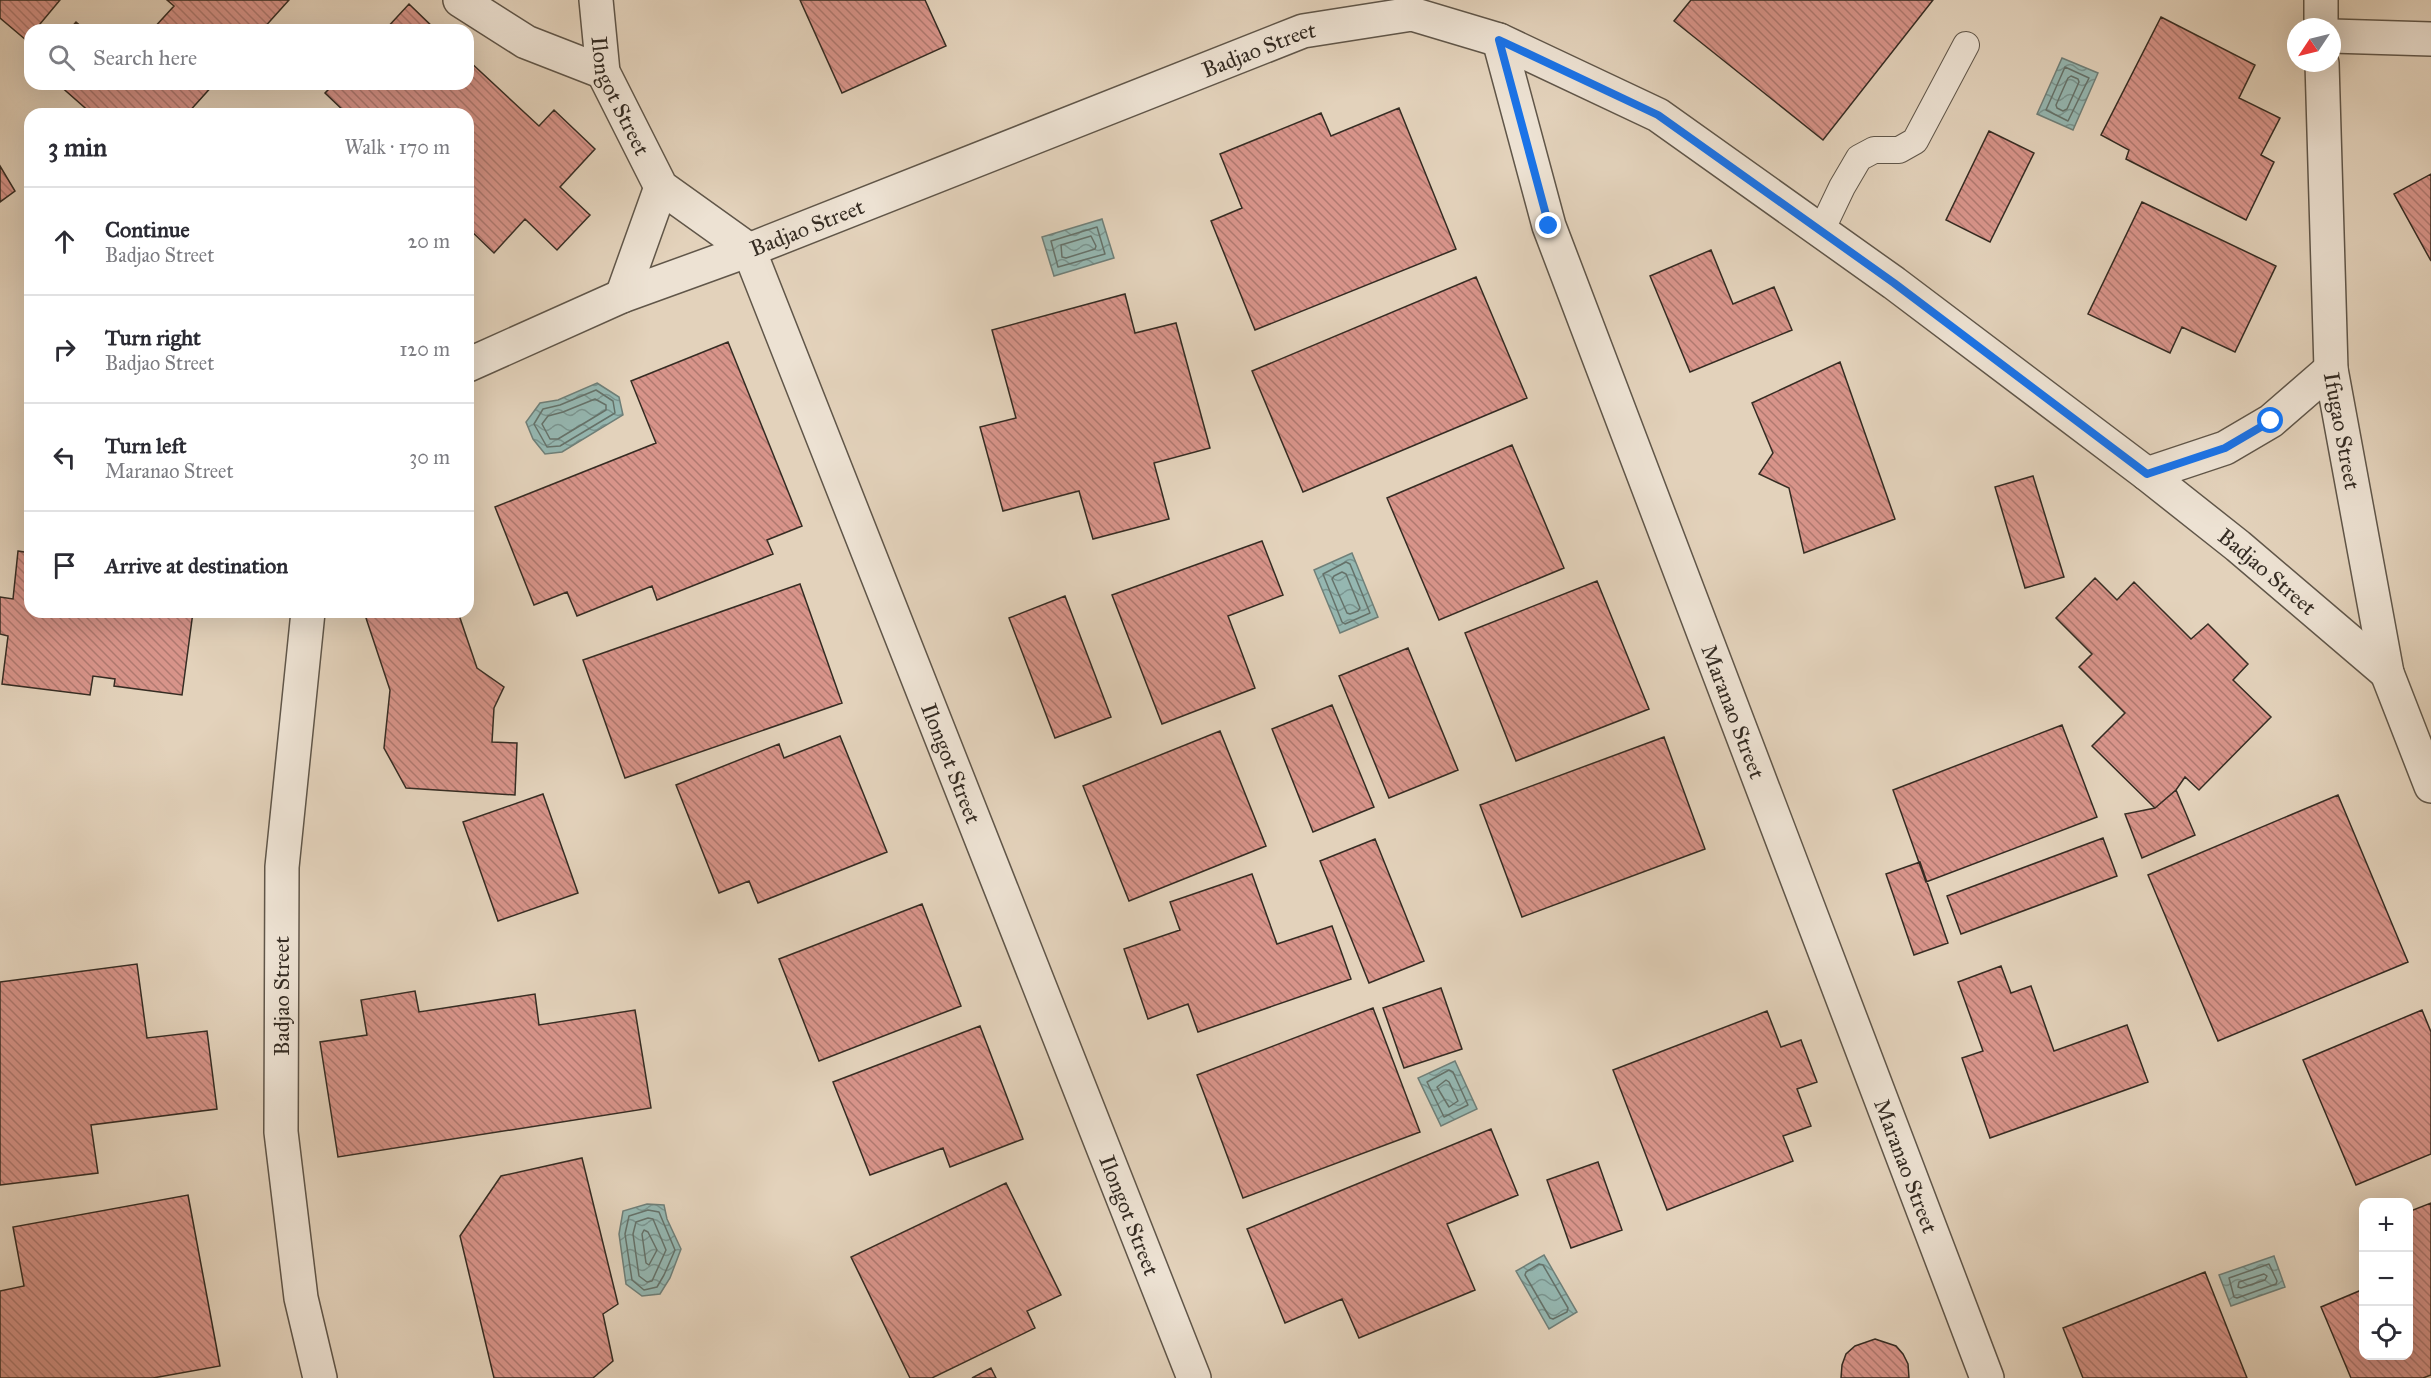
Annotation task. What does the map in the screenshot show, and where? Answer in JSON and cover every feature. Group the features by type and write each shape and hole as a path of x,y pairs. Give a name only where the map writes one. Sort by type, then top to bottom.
{"street":[{"path":"460,0 526,42 603,72"},
{"name":"Ilongot Street","path":"596,0 603,72 661,187 749,250 1194,1378"},
{"path":"2321,0 2321,18"},
{"name":"Badjao Street","path":"474,361 622,296 749,250 1303,31 1412,14 1499,40 1658,115 1821,231 2147,474 2238,546 2387,673"},
{"path":"2341,36 2431,39"},
{"name":"Maranao Street","path":"1499,40 1549,226 1987,1378"},
{"name":"Ifugao Street","path":"2322,72 2331,369 2387,673 2431,786"},
{"path":"622,296 661,187"},
{"path":"2147,474 2225,448 2271,421 2331,369"},
{"name":"Badjao Street","path":"307,618 282,867 281,1132 302,1298 320,1378"}],"lane":[{"path":"1821,231 1859,159 1874,150 1899,150 1916,141 1966,45"}],"water":[{"path":"2062,58 2098,73 2073,130 2037,114"},
{"path":"1102,219 1114,258 1054,276 1042,237"},
{"path":"597,383 619,397 623,415 562,452 545,454 533,439 526,422 540,403 558,400"},
{"path":"1352,553 1378,617 1340,633 1314,570"},
{"path":"1455,1061 1477,1109 1441,1126 1418,1078"},
{"path":"647,1204 664,1205 667,1219 681,1249 670,1278 660,1294 642,1296 626,1284 619,1234 623,1211"},
{"path":"1544,1255 1577,1312 1549,1329 1516,1271"},
{"path":"2274,1256 2285,1287 2231,1306 2219,1275"}],"building":[{"path":"0,0 60,0 40,24 24,24 24,38 0,18"},
{"path":"167,0 289,0 267,24 158,24 174,6"},
{"path":"800,0 925,0 946,46 842,93"},
{"path":"1691,0 1933,0 1823,140 1674,21"},
{"path":"409,4 430,24 391,24"},
{"path":"2161,17 2255,65 2239,98 2280,118 2261,155 2274,162 2246,220 2126,159 2129,150 2101,135"},
{"path":"474,66 539,126 554,110 595,149 560,187 590,215 557,250 525,219 494,253 474,234 474,108 341,108 325,93 328,90 474,90"},
{"path":"65,90 209,90 192,108 85,108"},
{"path":"1399,108 1456,249 1255,330 1211,221 1242,208 1220,154 1321,113 1331,136"},
{"path":"1989,131 2034,153 1990,242 1946,220"},
{"path":"0,166 15,191 0,202"},
{"path":"2431,174 2431,261 2394,194"},
{"path":"2142,202 2276,266 2235,352 2182,327 2170,353 2088,314"},
{"path":"1711,250 1733,304 1774,287 1792,330 1690,372 1650,276"},
{"path":"1476,277 1527,398 1303,492 1252,371"},
{"path":"1125,294 1135,333 1176,323 1210,448 1154,463 1169,519 1093,539 1079,491 1003,511 980,427 1016,418 992,330"},
{"path":"728,342 802,526 767,540 773,554 657,600 652,586 577,616 567,592 534,605 495,507 656,443 631,381"},
{"path":"1840,362 1895,519 1804,553 1789,488 1759,474 1773,453 1752,403"},
{"path":"1512,445 1564,568 1439,620 1387,498"},
{"path":"2033,476 2064,577 2025,588 1995,487"},
{"path":"1262,541 1283,595 1228,616 1255,688 1162,724 1112,595"},
{"path":"18,551 24,552 24,618 192,618 182,695 114,686 115,679 93,676 90,695 2,684 8,636 0,634 0,597 13,599"},
{"path":"2095,578 2117,600 2134,582 2191,639 2208,624 2248,664 2233,680 2271,717 2199,790 2185,777 2176,790 2155,808 2092,746 2125,713 2079,667 2092,654 2056,618"},
{"path":"1597,581 1649,709 1516,761 1465,633"},
{"path":"800,584 842,703 625,778 583,660"},
{"path":"1065,596 1111,717 1055,738 1009,618"},
{"path":"366,618 460,618 477,668 504,687 494,708 492,742 517,743 515,795 406,788 384,748 390,690"},
{"path":"1408,648 1458,770 1389,798 1339,676"},
{"path":"1332,705 1374,807 1313,832 1272,729"},
{"path":"2062,725 2097,817 1926,882 1893,790"},
{"path":"1220,731 1266,846 1129,901 1083,786"},
{"path":"840,736 887,852 758,903 749,881 719,893 676,785 779,744 784,758"},
{"path":"1664,737 1705,849 1522,917 1480,805"},
{"path":"2176,790 2195,835 2142,858 2125,814 2155,808"},
{"path":"543,794 578,893 498,921 463,822"},
{"path":"2338,795 2408,962 2218,1041 2148,875"},
{"path":"2103,838 2117,876 1961,934 1947,896"},
{"path":"1375,839 1424,961 1369,983 1320,861"},
{"path":"1920,862 1948,943 1914,955 1886,874"},
{"path":"1252,874 1277,944 1332,926 1351,979 1198,1032 1188,1004 1148,1019 1124,949 1180,930 1170,902"},
{"path":"922,904 961,1006 819,1061 779,959"},
{"path":"137,964 147,1038 207,1031 217,1109 91,1125 98,1173 0,1185 0,982"},
{"path":"2001,966 2011,993 2031,986 2054,1051 2127,1025 2148,1082 1990,1138 1962,1058 1983,1051 1958,982"},
{"path":"1441,988 1462,1049 1404,1068 1383,1008"},
{"path":"415,991 419,1012 535,994 539,1025 635,1010 651,1108 338,1157 320,1042 367,1035 361,1000"},
{"path":"1373,1008 1420,1132 1243,1198 1197,1075"},
{"path":"2422,1010 2431,1032 2431,1154 2356,1185 2303,1060"},
{"path":"1767,1011 1781,1047 1801,1040 1817,1082 1797,1089 1811,1126 1783,1136 1793,1161 1667,1210 1613,1070"},
{"path":"980,1026 1023,1139 950,1167 943,1148 870,1175 833,1082"},
{"path":"1491,1129 1518,1195 1447,1224 1475,1290 1359,1338 1342,1299 1285,1323 1247,1229"},
{"path":"582,1158 618,1304 603,1314 613,1361 593,1378 494,1378 460,1236 501,1176"},
{"path":"1598,1162 1622,1230 1571,1248 1547,1180"},
{"path":"1006,1183 1061,1295 1027,1311 1035,1328 932,1378 910,1378 851,1257"},
{"path":"188,1195 220,1366 153,1378 0,1378 0,1291 24,1286 13,1227"},
{"path":"2431,1203 2431,1375 2423,1378 2351,1378 2321,1307 2359,1291 2359,1360 2413,1360 2413,1210"},
{"path":"2205,1272 2247,1378 2083,1378 2063,1328"},
{"path":"1875,1339 1896,1346 1903,1354 1908,1364 1909,1378 1841,1378 1846,1354 1855,1346"},
{"path":"991,1368 996,1378 972,1378"}],"route":[{"path":"1549,226 1499,40 1658,115 1894,283 2147,474 2225,448 2271,421"}]}
